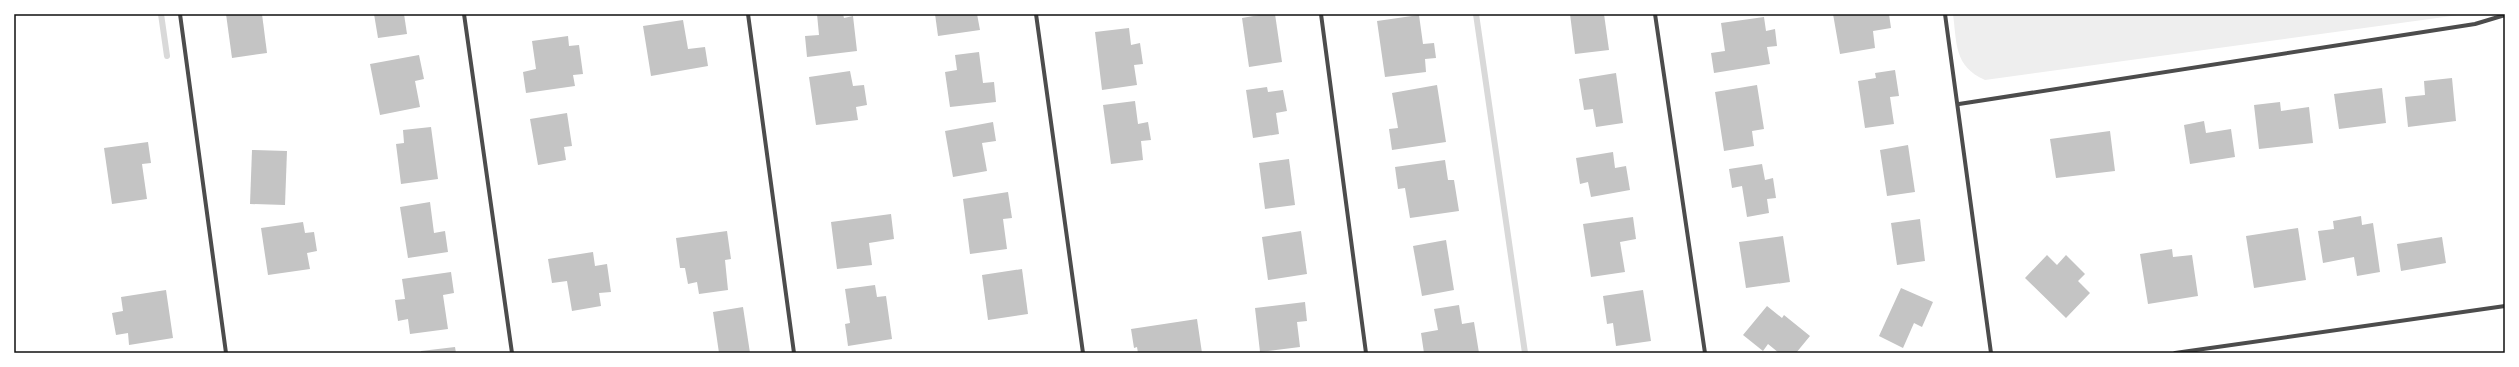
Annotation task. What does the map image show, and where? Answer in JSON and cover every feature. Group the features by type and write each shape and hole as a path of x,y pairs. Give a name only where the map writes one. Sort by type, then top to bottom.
{"street":[{"path":"180,14 226,353"},
{"path":"464,14 512,353"},
{"path":"748,14 794,353"},
{"path":"1036,14 1084,353"},
{"path":"1321,14 1366,353"},
{"path":"1655,14 1704,353"},
{"path":"1945,14 1959,104 1991,353"},
{"path":"1959,104 2476,24 2505,15"},
{"path":"2175,353 2505,306"}],"shaded area":[{"path":"1953,14 2466,14 1985,80 1967,68 1962,61 1957,44"}],"building":[{"path":"226,14 262,14 267,53 232,58"},
{"path":"374,14 404,14 407,34 378,38"},
{"path":"817,14 843,14 844,18 853,16 857,51 807,57 805,36 819,35"},
{"path":"935,14 977,14 980,30 938,36"},
{"path":"1265,14 1275,14 1282,62 1249,67 1242,18"},
{"path":"1570,14 1604,14 1609,50 1575,54"},
{"path":"1833,14 1889,14 1891,28 1873,31 1875,48 1840,54"},
{"path":"1419,15 1423,44 1434,43 1436,58 1425,59 1426,72 1385,77 1377,21"},
{"path":"1764,17 1766,31 1775,29 1777,46 1767,47 1770,64 1714,73 1711,53 1725,51 1721,23"},
{"path":"683,20 688,49 705,47 708,66 651,76 643,26"},
{"path":"1129,28 1131,45 1140,43 1143,64 1134,65 1137,85 1102,90 1095,32"},
{"path":"568,36 569,46 579,45 583,74 573,75 575,86 526,93 523,72 536,69 532,41"},
{"path":"979,52 983,83 994,82 996,102 950,107 945,72 957,70 955,55"},
{"path":"419,55 424,79 415,81 420,107 380,115 370,64"},
{"path":"1895,70 1899,96 1890,97 1894,124 1865,128 1858,81 1876,78 1875,73"},
{"path":"850,71 853,86 864,85 867,105 856,107 858,120 816,125 809,77"},
{"path":"1616,73 1623,123 1596,127 1593,109 1584,110 1579,79"},
{"path":"2452,78 2456,121 2408,127 2405,97 2425,95 2424,81"},
{"path":"1437,85 1446,142 1392,150 1389,129 1398,128 1392,93"},
{"path":"1757,85 1764,129 1752,131 1754,146 1724,151 1715,92"},
{"path":"1267,87 1268,92 1283,90 1287,111 1276,113 1279,134 1253,138 1246,90"},
{"path":"2382,88 2386,123 2339,129 2334,94"},
{"path":"1135,101 1138,124 1148,122 1151,140 1141,141 1143,160 1111,164 1103,105"},
{"path":"2280,102 2281,111 2309,107 2313,143 2259,149 2254,105"},
{"path":"567,113 572,146 564,147 566,160 538,165 530,119"},
{"path":"2204,121 2206,133 2231,129 2235,157 2190,164 2184,125"},
{"path":"993,122 996,141 982,143 987,171 953,177 945,131"},
{"path":"431,127 438,179 401,184 396,144 404,143 403,130"},
{"path":"2110,131 2115,171 2056,178 2050,139"},
{"path":"148,142 151,163 142,164 147,199 112,204 104,148"},
{"path":"1908,145 1915,192 1887,196 1880,150"},
{"path":"252,150 287,151 285,205 250,204"},
{"path":"1613,152 1615,168 1626,166 1630,190 1591,197 1588,182 1580,184 1576,158"},
{"path":"1289,159 1295,205 1265,209 1259,163"},
{"path":"1445,160 1448,180 1454,180 1459,211 1410,218 1405,188 1398,189 1395,167"},
{"path":"1762,164 1765,180 1773,178 1776,198 1767,199 1769,213 1747,217 1742,186 1732,188 1729,169"},
{"path":"1008,192 1012,218 1003,219 1007,249 970,254 963,199"},
{"path":"430,202 434,233 445,231 448,252 408,258 400,207"},
{"path":"891,214 894,239 869,243 872,265 837,269 831,222"},
{"path":"2361,216 2362,225 2373,223 2380,272 2357,276 2354,257 2323,263 2318,231 2334,229 2333,221"},
{"path":"1633,217 1636,239 1620,242 1625,272 1591,277 1583,224"},
{"path":"1920,219 1925,261 1897,265 1891,223"},
{"path":"303,222 305,233 314,232 317,251 307,253 310,269 268,275 261,228"},
{"path":"2298,228 2306,280 2254,288 2246,236"},
{"path":"727,231 731,259 725,260 728,290 699,294 697,282 688,284 685,268 680,268 676,238"},
{"path":"1301,231 1307,274 1268,280 1262,237"},
{"path":"1783,236 1790,282 1746,288 1739,242"},
{"path":"2442,237 2446,263 2401,271 2397,244"},
{"path":"1446,240 1454,290 1422,296 1413,246"},
{"path":"2172,249 2173,257 2192,255 2198,296 2148,304 2140,254"},
{"path":"593,252 595,266 607,264 611,292 599,293 601,306 572,311 567,281 552,283 548,259"},
{"path":"2047,255 2057,265 2066,255 2085,274 2078,281 2090,293 2066,318 2025,278"},
{"path":"1022,269 1028,314 988,320 982,275"},
{"path":"451,272 454,293 443,295 448,329 410,334 408,319 398,321 395,300 405,299 402,279"},
{"path":"875,285 877,297 886,296 892,339 848,346 845,324 850,323 845,289"},
{"path":"1901,288 1933,302 1922,327 1914,323 1903,348 1879,336"},
{"path":"166,290 173,338 129,345 128,333 116,335 112,313 123,311 121,297"},
{"path":"1643,290 1651,341 1616,346 1613,323 1607,324 1603,296"},
{"path":"1305,302 1307,321 1297,322 1300,347 1260,352 1255,308"},
{"path":"1459,305 1462,324 1474,322 1479,353 1424,353 1421,333 1438,330 1434,309"},
{"path":"1767,306 1782,318 1784,315 1810,336 1796,353 1779,353 1768,344 1763,351 1743,335"},
{"path":"743,307 750,353 719,353 713,312"},
{"path":"1197,319 1202,353 1138,353 1137,347 1134,348 1131,329"},
{"path":"455,347 456,353 421,353 421,351"}],"waterway":[{"path":"161,14 167,56"},
{"path":"1476,14 1525,353"}]}
